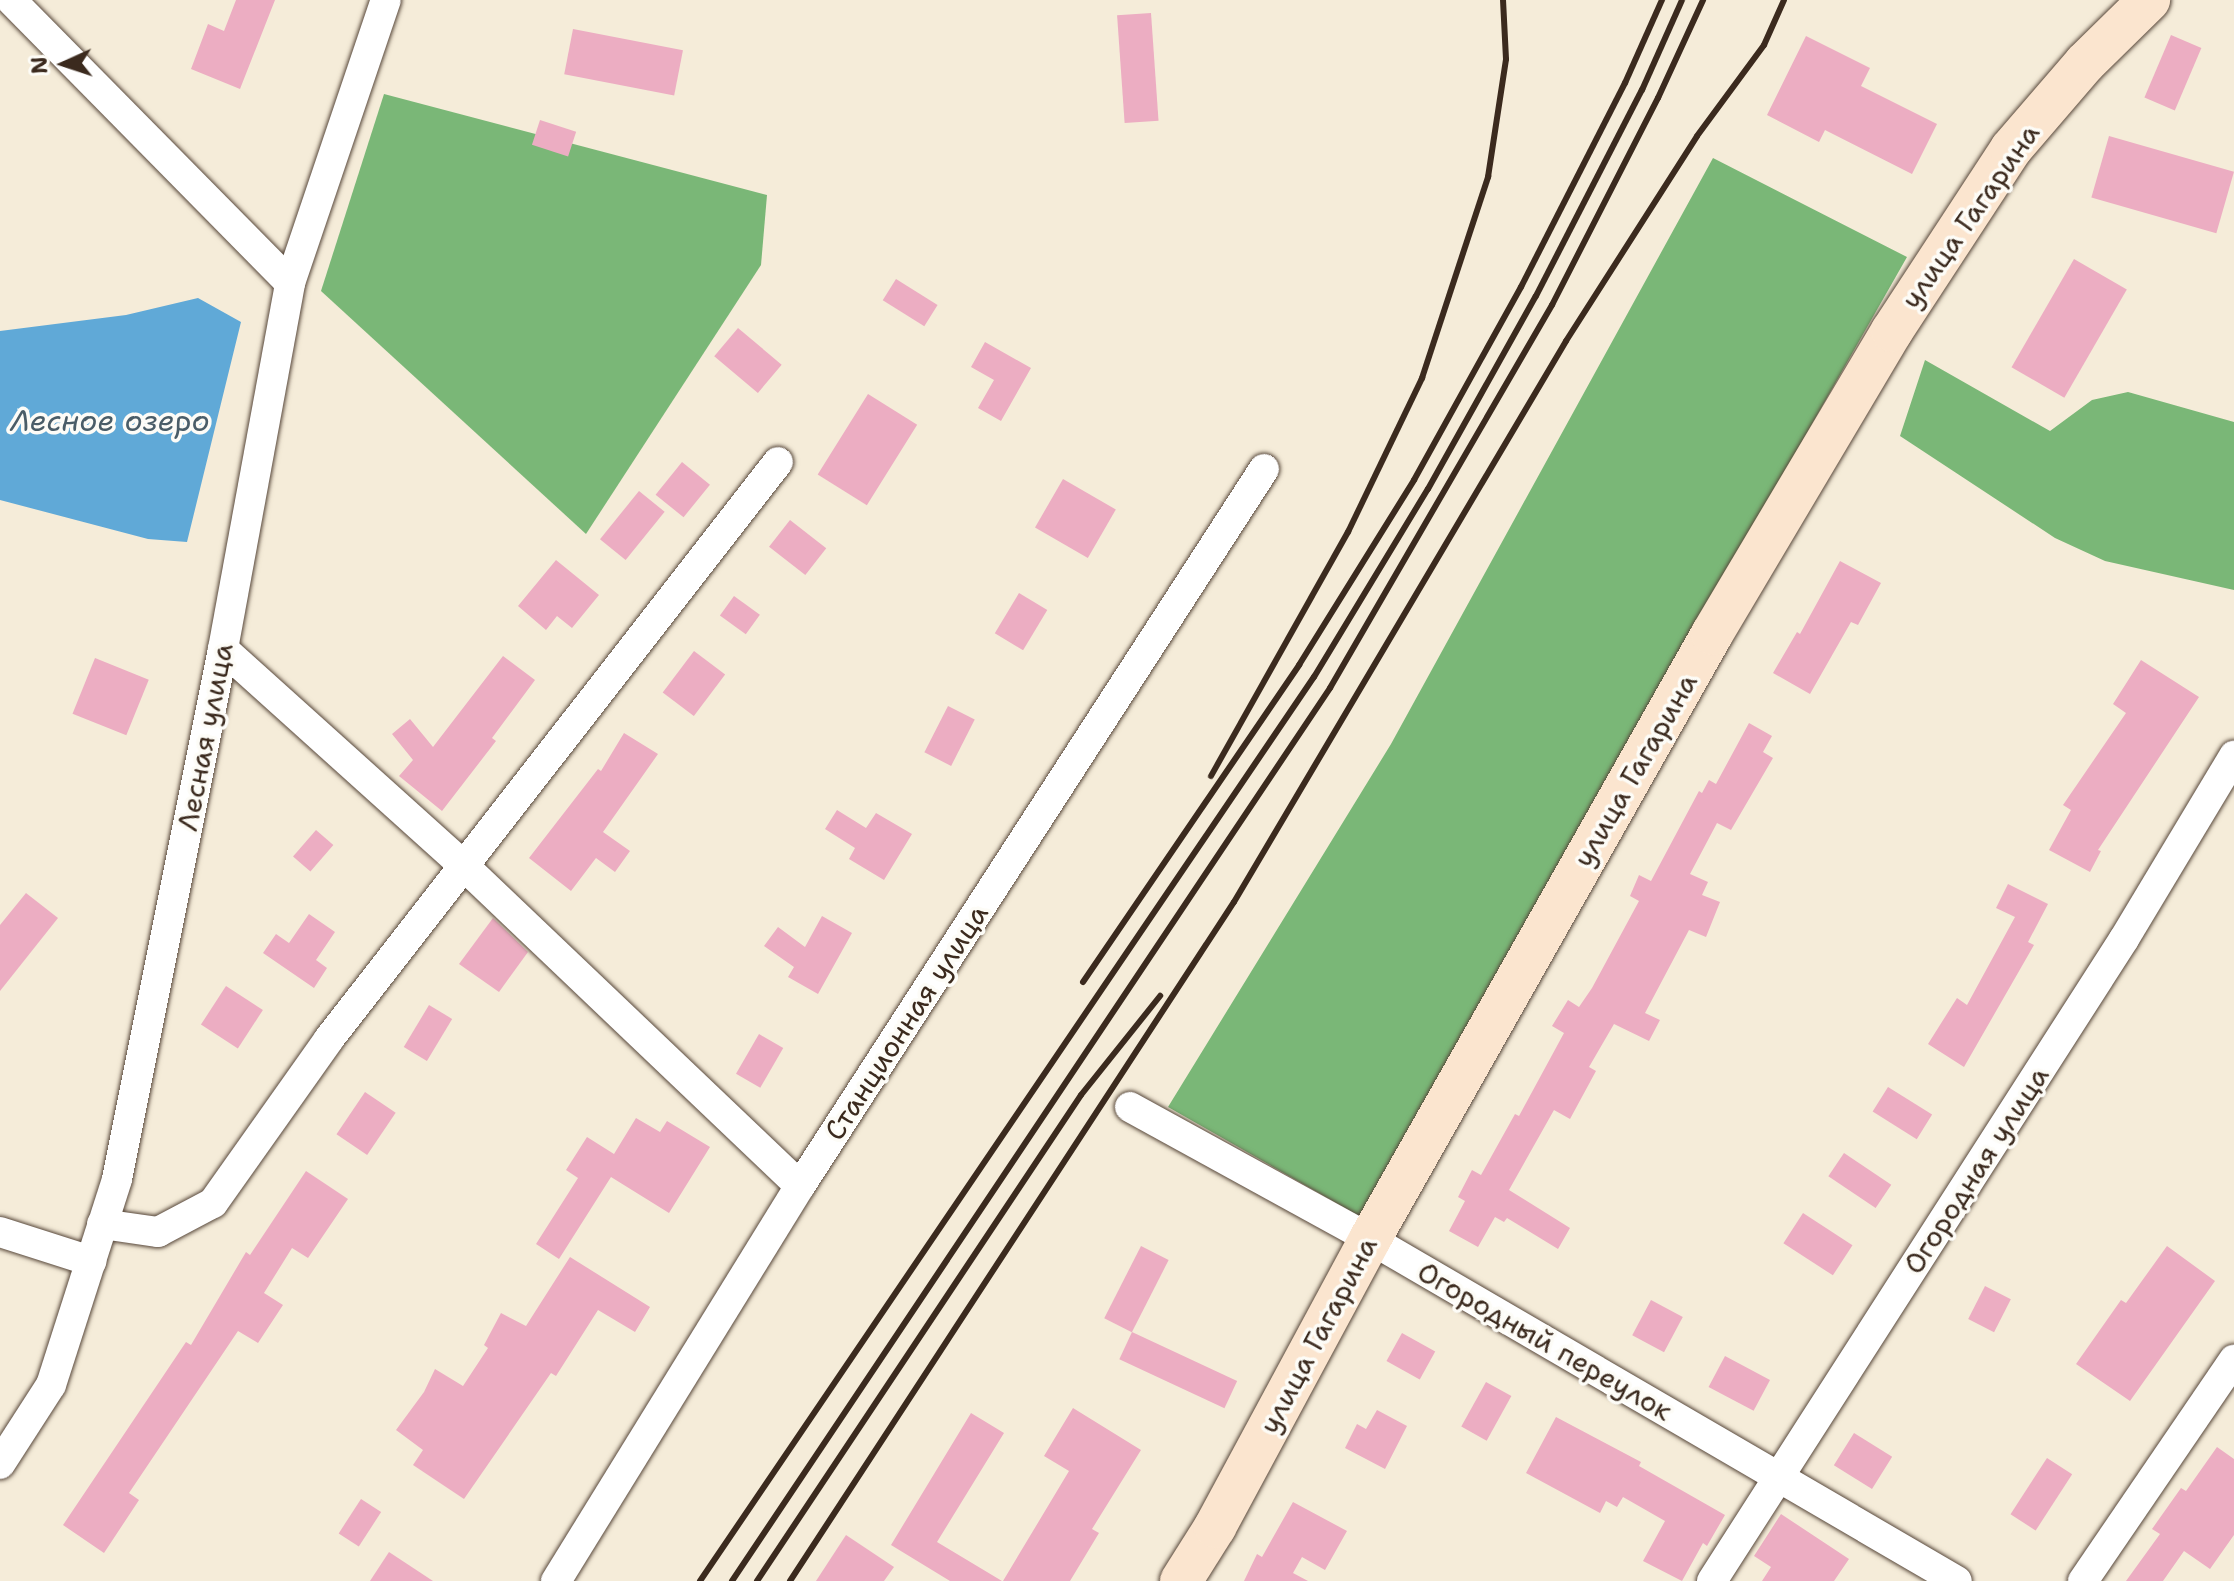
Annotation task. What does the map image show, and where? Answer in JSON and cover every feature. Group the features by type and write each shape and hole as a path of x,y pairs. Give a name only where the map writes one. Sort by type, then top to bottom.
{"street":[{"path":"11,0 290,283"},
{"name":"Лесная улица","path":"0,1464 51,1385 117,1179 223,649 290,283 386,0"},
{"name":"улица Гагарина","path":"1181,1581 1215,1527 1370,1239 1712,634 1953,234 2011,149 2085,63 2149,0"},
{"path":"102,1224 158,1232 213,1203 329,1039 778,462"},
{"name":"Станционная улица","path":"556,1581 800,1186 1264,469"},
{"path":"223,649 463,865 800,1186"},
{"name":"Огородная улица","path":"1712,1581 2124,939 2234,756"},
{"name":"Огородный переулок","path":"1130,1107 1370,1239 1957,1581"},
{"path":"0,1232 91,1261"},
{"path":"2083,1581 2234,1360"}],"green space":[{"path":"384,94 767,195 761,265 586,534 321,291"},
{"path":"1713,158 1907,257 1361,1217 1168,1107 1391,744"},
{"path":"1925,360 2050,431 2092,400 2128,392 2234,422 2234,590 2105,561 2055,538 1900,436"}],"water":[{"name":"Лесное озеро","path":"198,298 241,322 187,542 148,539 0,500 0,331 126,315"}],"building":[{"path":"236,0 275,0 240,89 191,69 208,24 224,31"},
{"path":"1151,13 1159,121 1125,123 1117,15"},
{"path":"573,29 683,50 674,96 564,74"},
{"path":"2171,35 2201,48 2175,110 2144,98"},
{"path":"1806,36 1870,68 1861,86 1937,124 1912,174 1825,130 1819,142 1767,115"},
{"path":"540,120 576,132 568,156 532,145"},
{"path":"2109,136 2234,172 2216,233 2091,198"},
{"path":"2074,259 2127,290 2064,398 2012,367"},
{"path":"896,279 938,305 924,326 883,300"},
{"path":"738,328 782,365 758,393 714,356"},
{"path":"985,342 1031,368 1001,421 978,408 994,380 971,367"},
{"path":"868,394 917,425 867,505 818,475"},
{"path":"682,462 710,485 684,517 656,495"},
{"path":"1063,479 1116,510 1088,558 1035,527"},
{"path":"639,491 665,512 626,560 600,539"},
{"path":"790,520 826,548 805,575 769,547"},
{"path":"556,560 599,595 572,628 557,616 546,630 518,606"},
{"path":"1840,561 1881,583 1858,625 1851,622 1810,694 1773,673 1797,632 1800,634"},
{"path":"1019,593 1047,610 1023,650 995,633"},
{"path":"734,596 760,615 746,634 720,615"},
{"path":"694,651 725,674 694,716 663,693"},
{"path":"503,656 535,680 492,738 496,741 442,811 399,776 413,760 392,734 410,719 433,747"},
{"path":"95,658 149,680 126,735 73,714"},
{"path":"2141,660 2199,697 2098,850 2101,851 2090,872 2049,850 2071,810 2063,805 2126,713 2113,704"},
{"path":"948,706 975,720 951,766 924,752"},
{"path":"1749,723 1772,736 1763,752 1773,758 1731,830 1717,823 1690,874 1708,882 1702,895 1720,902 1706,937 1689,930 1645,1013 1660,1020 1649,1041 1614,1024 1589,1067 1596,1071 1570,1119 1554,1110 1509,1190 1570,1228 1558,1249 1507,1218 1504,1222 1495,1217 1478,1247 1449,1231 1465,1201 1458,1197 1472,1170 1481,1175 1515,1114 1519,1116 1564,1033 1552,1026 1568,1000 1579,1007 1639,901 1630,896 1639,875 1651,881 1699,791 1702,793 1709,780 1716,784"},
{"path":"624,733 658,754 603,832 630,851 615,872 596,858 571,891 529,858 598,769 601,771"},
{"path":"837,810 866,828 876,813 912,834 884,880 849,859 855,848 825,829"},
{"path":"316,830 333,845 310,872 293,856"},
{"path":"2008,884 2048,904 2028,942 2034,945 1964,1067 1928,1044 1957,998 1967,1005 2015,917 1996,908"},
{"path":"26,893 58,918 0,991 0,925"},
{"path":"309,914 335,932 316,960 327,968 314,988 263,953 276,934 289,943"},
{"path":"822,916 852,933 818,994 788,977 794,967 764,946 778,927 805,947"},
{"path":"493,918 528,952 499,992 459,964"},
{"path":"226,986 263,1010 238,1049 201,1025"},
{"path":"429,1005 452,1019 427,1061 404,1047"},
{"path":"759,1034 783,1048 760,1088 736,1074"},
{"path":"1888,1087 1932,1115 1917,1139 1873,1112"},
{"path":"365,1092 396,1113 367,1155 336,1134"},
{"path":"636,1118 660,1132 667,1121 710,1147 669,1213 611,1177 559,1259 536,1244 578,1178 566,1170 587,1137 614,1154"},
{"path":"1844,1153 1891,1185 1876,1208 1828,1176"},
{"path":"306,1171 348,1199 308,1258 292,1248 264,1293 283,1305 258,1343 238,1331 129,1493 139,1500 104,1553 63,1525 186,1342 191,1345 246,1252 250,1255"},
{"path":"1803,1213 1852,1245 1833,1275 1783,1243"},
{"path":"1141,1246 1169,1260 1132,1332 1104,1318"},
{"path":"2167,1246 2215,1281 2130,1401 2076,1364 2121,1300 2126,1303"},
{"path":"570,1257 650,1307 635,1332 598,1310 556,1376 551,1373 464,1499 413,1465 423,1450 396,1430 424,1392 435,1369 463,1386 488,1348 484,1345 501,1313 526,1326"},
{"path":"1985,1286 2011,1299 1994,1332 1968,1319"},
{"path":"1651,1300 1683,1317 1664,1352 1632,1335"},
{"path":"1132,1332 1237,1381 1224,1408 1119,1359"},
{"path":"1402,1333 1435,1351 1420,1379 1386,1361"},
{"path":"1725,1356 1770,1380 1754,1411 1709,1387"},
{"path":"1486,1382 1511,1396 1487,1441 1461,1427"},
{"path":"1073,1408 1141,1450 1092,1529 1099,1533 1070,1581 1003,1581 1069,1471 1044,1456"},
{"path":"1377,1410 1407,1426 1385,1469 1345,1448 1357,1424 1366,1429"},
{"path":"971,1413 1004,1433 937,1542 1002,1581 950,1581 891,1545"},
{"path":"1556,1417 1641,1462 1639,1466 1725,1515 1707,1546 1703,1543 1682,1581 1643,1561 1665,1521 1623,1497 1617,1507 1606,1501 1600,1513 1526,1473"},
{"path":"1854,1433 1892,1457 1872,1489 1834,1465"},
{"path":"2217,1447 2234,1459 2234,1535 2210,1569 2184,1551 2163,1581 2126,1581 2160,1534 2152,1529 2181,1488 2186,1491"},
{"path":"2047,1458 2072,1474 2036,1531 2011,1514"},
{"path":"361,1499 381,1512 359,1546 339,1533"},
{"path":"1293,1502 1347,1531 1325,1570 1302,1557 1293,1573 1308,1581 1244,1581 1257,1554 1262,1557"},
{"path":"1781,1514 1849,1559 1834,1581 1762,1581 1771,1567 1754,1556"},
{"path":"846,1535 894,1567 884,1581 816,1581"},
{"path":"389,1552 433,1581 370,1581"}],"railway":[{"path":"1211,776 1348,532 1422,378 1488,177 1506,59 1503,0"},
{"path":"1083,982 1299,665 1414,480 1521,287 1625,83 1662,0"},
{"path":"700,1581 1314,677 1428,489 1536,296 1642,90 1682,0"},
{"path":"732,1581 1330,688 1552,305 1658,98 1703,0"},
{"path":"790,1581 1234,902 1566,341 1697,136 1764,45 1784,0"},
{"path":"757,1581 1081,1095 1160,996"}]}
